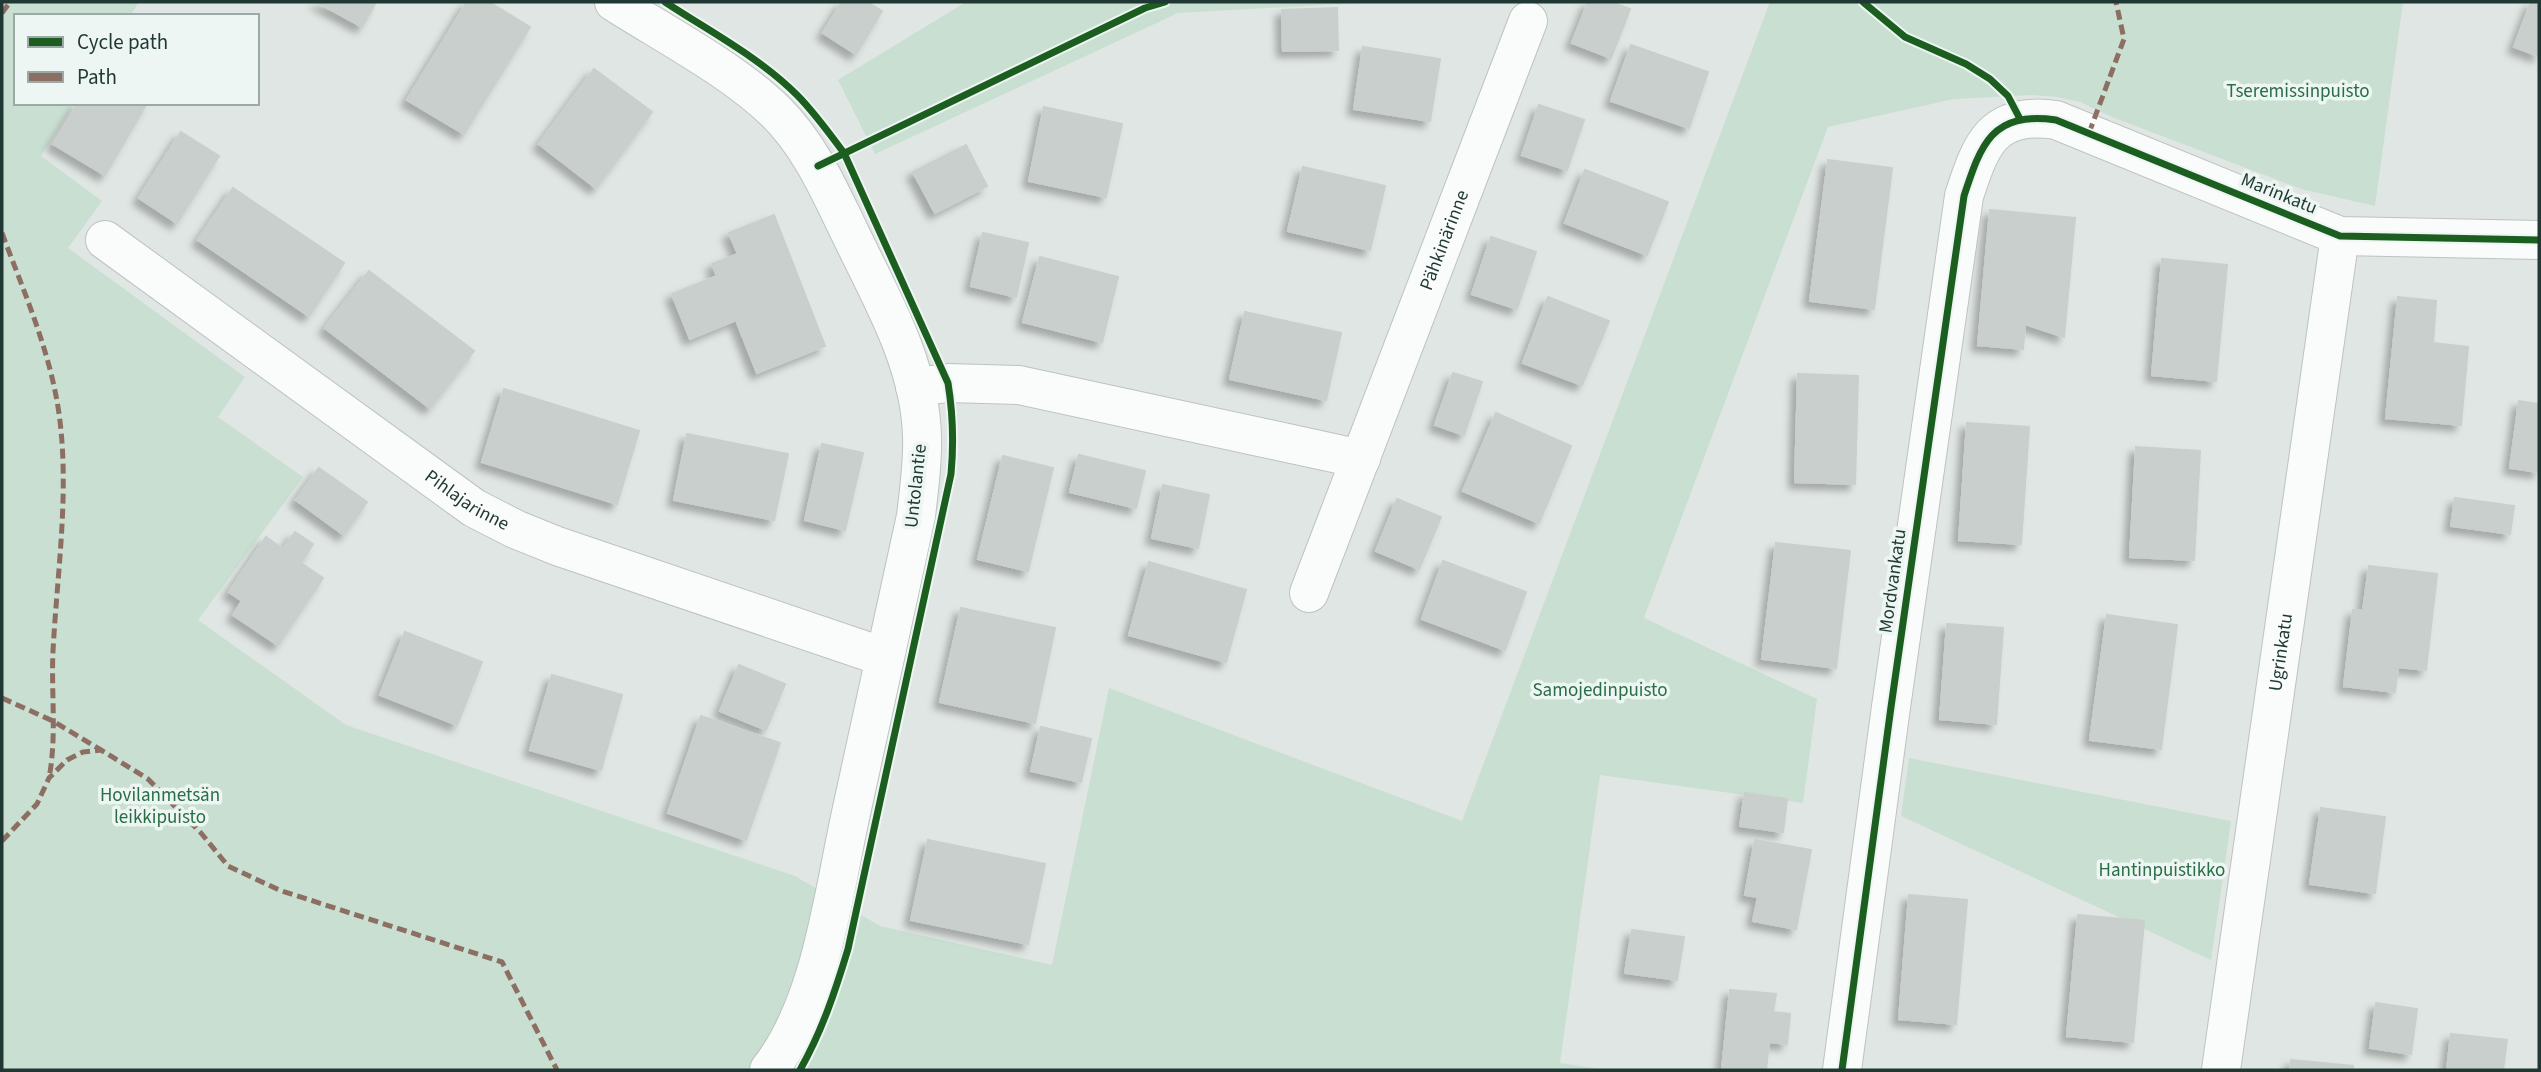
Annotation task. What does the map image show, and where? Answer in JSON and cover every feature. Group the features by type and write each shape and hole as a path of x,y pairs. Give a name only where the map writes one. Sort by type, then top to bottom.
{"street":[{"name":"Untolantie","path":"614,2 749,89 799,138 818,166 901,340 915,387 922,434 916,516 813,979 799,1021 769,1070"},
{"name":"Pähkinärinne","path":"1309,593 1528,21"},
{"name":"Marinkatu","path":"2020,119 2036,117 2056,120 2340,236 2539,240"},
{"name":"Mordvankatu","path":"1842,1070 1964,196 1979,153 1995,132 2020,119"},
{"name":"Ugrinkatu","path":"2221,1070 2340,236"},
{"name":"Pihlajarinne","path":"105,240 474,508 557,546 884,657"},
{"path":"915,387 947,383 1019,385 1361,459"}],"green space":[{"path":"2,2 139,2 131,14 14,14 14,105 73,105 41,156 102,201 68,248 245,377 218,417 303,477 198,620 346,725 795,876 880,926 1052,965 1109,688 1462,821 1770,2 2403,2 2375,206 2301,189 2112,117 2080,102 2057,97 2031,95 1954,99 1828,127 1644,618 1817,699 1803,803 1600,775 1560,1063 1607,1070 2,1070"},
{"path":"966,2 1377,2 1178,13 875,154 838,80"},
{"name":"Hantinpuistikko","path":"1909,758 2231,821 2211,960 1901,816"}],"building":[{"path":"317,2 376,2 362,27"},
{"path":"467,2 489,2 530,27 464,134 407,100"},
{"path":"842,2 867,2 882,11 856,54 823,33"},
{"path":"1588,2 1611,2 1630,9 1611,58 1572,43"},
{"path":"2531,2 2539,4 2539,56 2514,47"},
{"path":"1337,8 1338,50 1283,51 1282,10"},
{"path":"1631,45 1708,72 1689,128 1611,101"},
{"path":"1363,47 1440,59 1430,121 1354,109"},
{"path":"594,69 652,112 596,188 539,144"},
{"path":"77,105 146,105 105,175 53,144"},
{"path":"1539,105 1584,120 1567,170 1522,155"},
{"path":"1044,107 1122,124 1106,197 1029,181"},
{"path":"181,132 219,156 177,223 139,198"},
{"path":"966,145 987,186 935,213 913,172"},
{"path":"1828,160 1892,168 1874,309 1810,301"},
{"path":"1303,167 1385,186 1370,250 1288,231"},
{"path":"1585,170 1668,202 1647,255 1565,223"},
{"path":"233,188 344,263 309,316 198,240"},
{"path":"1990,210 2075,218 2064,337 2025,324 2023,349 1978,345"},
{"path":"774,215 825,346 757,373 736,320 690,339 672,294 717,276 712,264 738,254 729,233"},
{"path":"983,233 1028,243 1016,297 971,286"},
{"path":"1491,237 1536,252 1517,309 1472,294"},
{"path":"1040,257 1118,277 1102,342 1023,322"},
{"path":"2162,259 2227,265 2216,381 2152,375"},
{"path":"369,271 474,351 430,408 325,328"},
{"path":"1548,297 1609,321 1582,385 1523,363"},
{"path":"2398,297 2436,301 2433,343 2468,347 2461,425 2386,418"},
{"path":"1245,312 1341,333 1326,400 1230,379"},
{"path":"1453,373 1482,382 1464,435 1435,425"},
{"path":"1798,374 1858,376 1855,484 1795,482"},
{"path":"504,389 639,431 617,504 482,462"},
{"path":"2519,401 2539,404 2539,472 2510,468"},
{"path":"1496,413 1571,446 1539,523 1463,491"},
{"path":"1967,423 2029,427 2021,544 1959,540"},
{"path":"687,434 788,454 774,520 674,500"},
{"path":"822,444 863,453 845,530 805,520"},
{"path":"2136,447 2200,451 2194,560 2130,557"},
{"path":"1079,455 1145,471 1136,508 1070,492"},
{"path":"1003,456 1053,468 1028,571 978,559"},
{"path":"319,468 367,502 344,535 296,500"},
{"path":"1163,485 1209,495 1198,548 1152,538"},
{"path":"2455,498 2514,506 2510,534 2451,526"},
{"path":"1397,499 1441,517 1419,569 1376,551"},
{"path":"295,532 313,544 301,563 323,578 278,645 233,615 242,601 229,592 266,537 283,549"},
{"path":"1776,543 1850,551 1836,668 1762,659"},
{"path":"1443,561 1526,592 1505,650 1422,619"},
{"path":"1149,562 1246,590 1226,662 1129,635"},
{"path":"2369,566 2437,574 2426,670 2398,667 2395,692 2344,686 2353,610 2363,611"},
{"path":"961,608 1055,628 1035,723 940,702"},
{"path":"2107,615 2177,625 2161,749 2090,740"},
{"path":"1947,624 2003,628 1996,724 1940,719"},
{"path":"405,632 482,662 457,725 380,695"},
{"path":"739,665 785,684 766,730 720,711"},
{"path":"552,675 622,695 601,770 530,750"},
{"path":"701,716 780,743 746,840 668,813"},
{"path":"1041,727 1091,739 1081,782 1031,771"},
{"path":"1745,793 1787,799 1783,832 1740,826"},
{"path":"2321,808 2385,817 2375,893 2310,884"},
{"path":"928,840 1045,864 1028,944 911,920"},
{"path":"1755,840 1811,850 1796,929 1753,921 1758,897 1745,895"},
{"path":"1909,895 1967,900 1956,1024 1899,1019"},
{"path":"2078,915 2144,921 2133,1042 2067,1036"},
{"path":"1632,930 1684,937 1677,980 1625,973"},
{"path":"1730,990 1776,994 1773,1012 1790,1014 1787,1044 1769,1042 1766,1070 1722,1070"},
{"path":"2376,1003 2417,1009 2411,1054 2370,1048"},
{"path":"2451,1034 2507,1040 2503,1070 2447,1070"},
{"path":"2291,1060 2353,1066 2353,1070 2290,1070"}],"marked path":[{"path":"2,13 10,2"},
{"path":"2089,133 2124,39 2116,2"},
{"path":"2,233 44,349 60,421 63,507 53,651 53,730 49,778"},
{"path":"2,698 53,721 101,750"},
{"path":"2,841 37,804 49,778 67,760 83,752 101,750 148,779 201,833 228,866 279,890 502,962 557,1070"}],"cycle path":[{"path":"665,2 782,81 809,108 844,153 948,383 950,394 953,439 951,474 848,949 827,1011 800,1070"},
{"path":"818,166 1145,8 1165,2"},
{"path":"1863,2 1905,37 1966,64 1990,79 2008,96 2020,119"},
{"path":"1842,1070 1964,196 1977,161 1992,135 2003,126 2017,121 2056,120 2340,236 2539,240"}],"park label":[{"name":"Tseremissinpuisto","path":"2298,91"},
{"name":"Samojedinpuisto","path":"1600,690"},
{"name":"Hovilanmetsän leikkipuisto","path":"160,806"}]}
